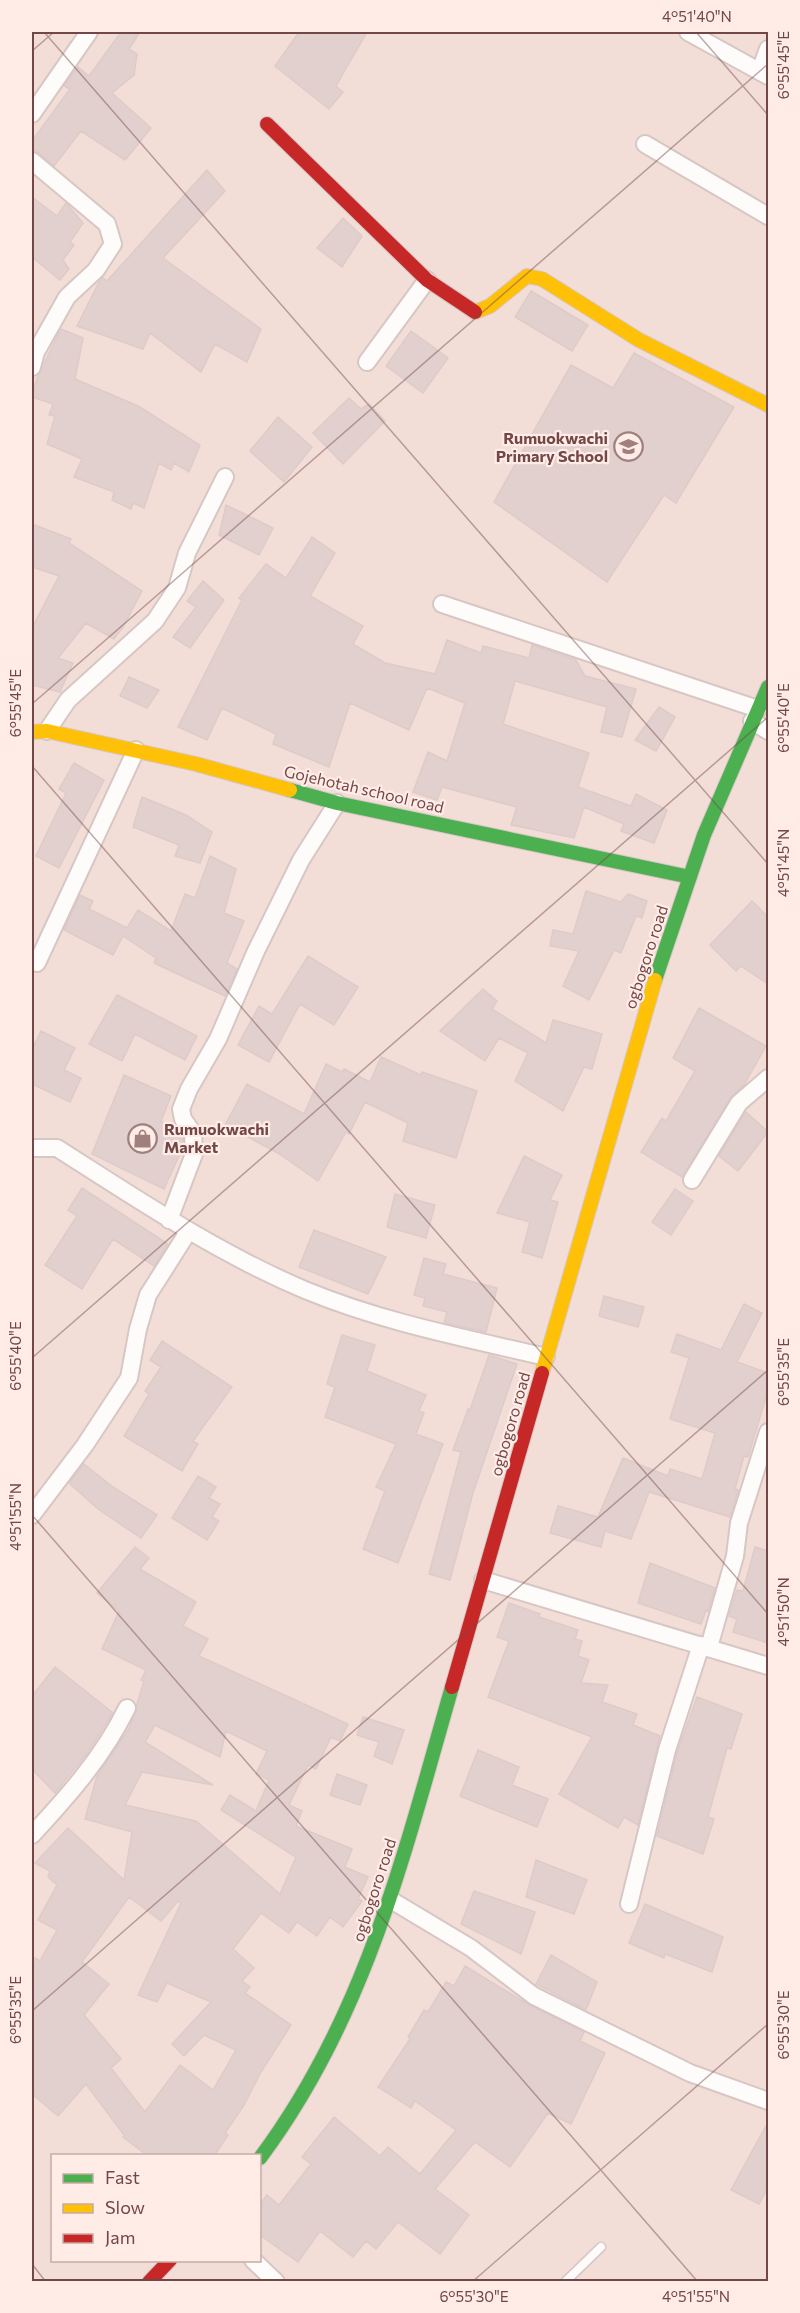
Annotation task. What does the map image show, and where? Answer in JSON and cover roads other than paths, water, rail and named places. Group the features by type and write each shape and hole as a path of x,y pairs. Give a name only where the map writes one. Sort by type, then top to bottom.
{"street":[{"path":"32,114 89,32"},
{"path":"688,32 764,73 768,49"},
{"path":"267,124 427,280 476,313 488,309 527,276 542,279 639,340 768,405"},
{"path":"645,144 768,216"},
{"path":"32,161 107,224 113,244 96,270 67,297 36,352 32,367"},
{"path":"367,362 427,280"},
{"path":"39,731 68,700 160,613 177,588 187,553 225,477"},
{"path":"442,604 755,715 768,731"},
{"name":"ogbogoro road","path":"261,2157 322,2066 357,1994 390,1900 660,963 690,877 768,687"},
{"name":"Gojehotah school road","path":"39,731 196,764 337,803 690,877"},
{"path":"37,963 136,750"},
{"path":"169,1220 194,1154 193,1133 183,1119 181,1109 189,1089 218,1039 256,951 301,860 337,803"},
{"path":"693,1179 739,1103 768,1078"},
{"path":"32,1148 57,1148 188,1232 306,1290 417,1327 546,1357"},
{"path":"32,1515 85,1445 129,1378 138,1329 148,1295 188,1232"},
{"path":"629,1904 667,1750 735,1556 739,1523 768,1432"},
{"path":"483,1580 768,1666"},
{"path":"32,1835 68,1796 111,1740 127,1708"},
{"path":"390,1900 471,1948 534,1996 690,2073 768,2101"},
{"path":"149,2282 168,2262"},
{"path":"255,2262 276,2282"}],"lane":[{"path":"566,2282 601,2247"}],"place":[{"name":"Rumuokwachi Primary School","path":"629,447"},
{"name":"Rumuokwachi Market","path":"143,1138"}]}
